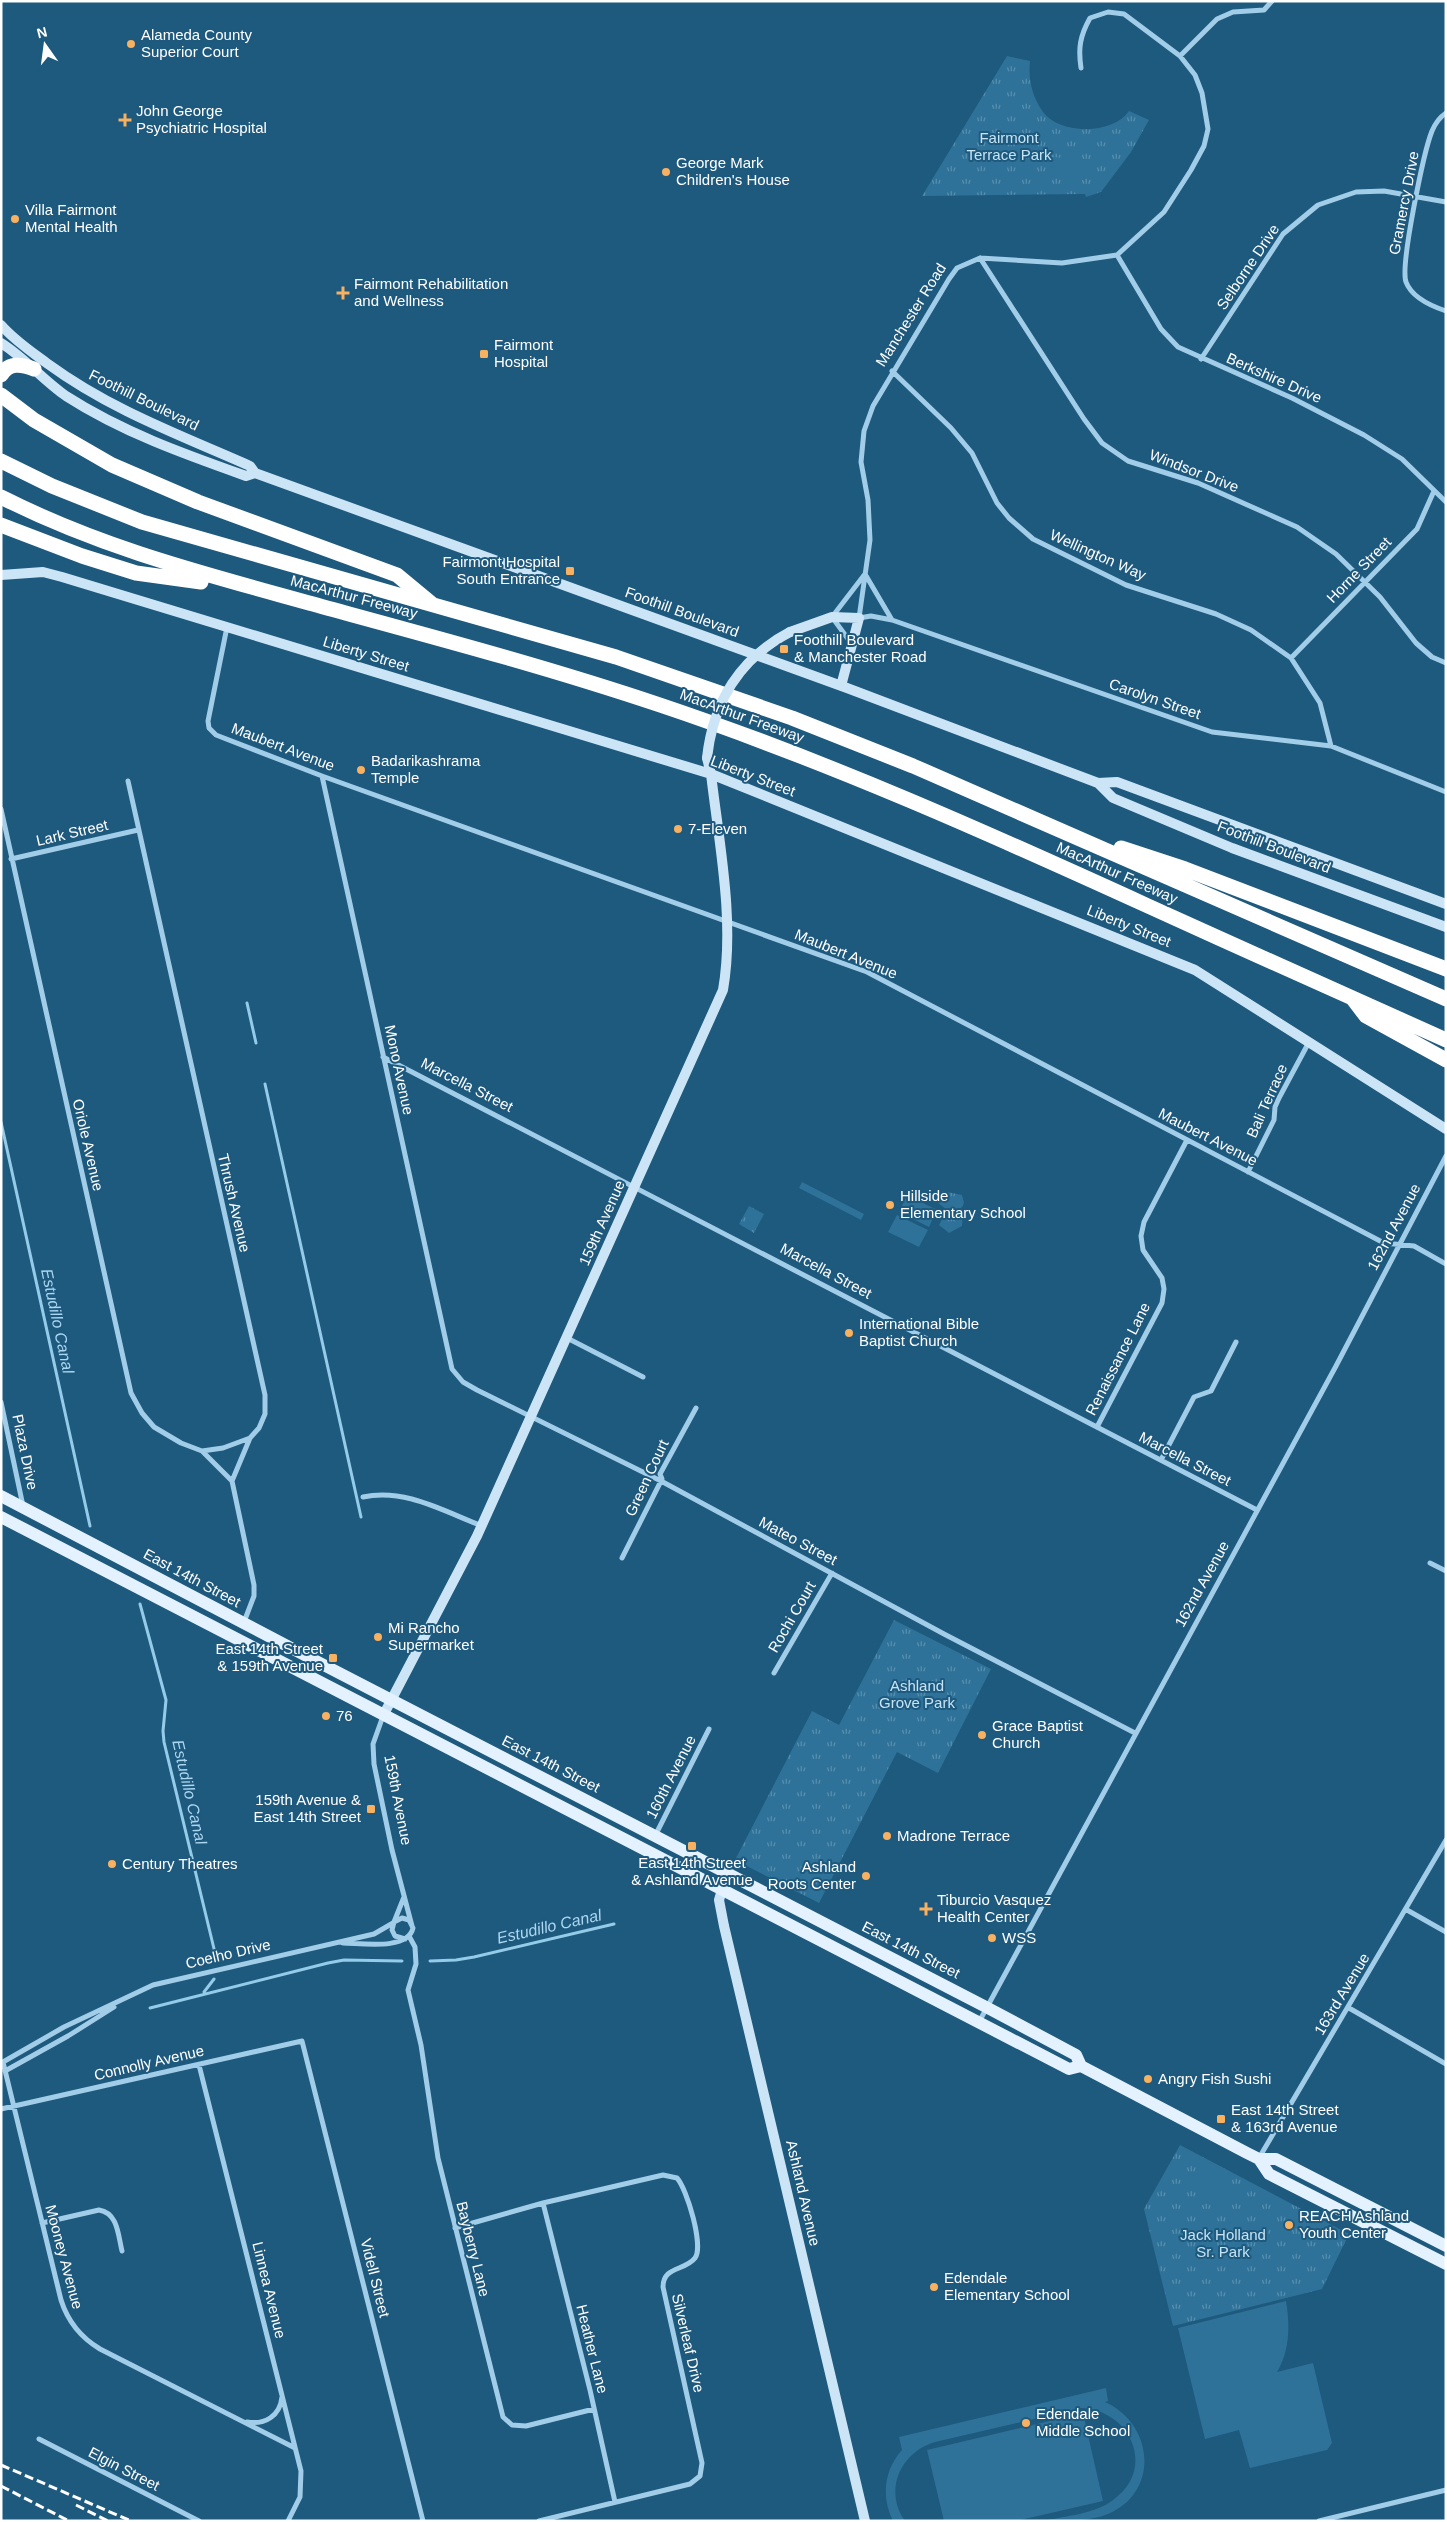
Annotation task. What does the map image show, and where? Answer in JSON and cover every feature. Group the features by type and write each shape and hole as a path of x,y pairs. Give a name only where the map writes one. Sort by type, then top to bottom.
{"highway":[{"path":"1,375 7,368 14,365 23,365 34,369"},
{"path":"1,395 41,425 112,465 198,502 397,575 437,608"},
{"name":"MacArthur Freeway","path":"1,460 61,490 142,522 437,608 616,657 730,696 895,759 1446,999"},
{"name":"MacArthur Freeway","path":"1,497 38,516 128,552 556,672 660,705 780,748 1017,847 1446,1040"},
{"path":"1,525 74,553 136,573 259,589"},
{"path":"1056,828 1185,869 1446,969"},
{"path":"1352,998 1366,1016 1446,1060"}],"main road":[{"name":"East 14th Street","path":"1,1496 986,2007 1076,2055 1081,2066 1259,2159 1276,2159 1446,2246"},
{"name":"East 14th Street","path":"1,1517 978,2023 1069,2069 1081,2066"},
{"name":"East 14th Street","path":"1259,2159 1269,2174 1446,2264"}],"street":[{"path":"1180,56 1217,19 1233,12 1264,10 1272,1"},
{"path":"1081,68 1078,49 1081,35 1090,18 1108,12 1124,14 1180,56 1195,76 1202,93 1208,128 1204,146 1164,212 1117,255"},
{"name":"Gramercy Drive","path":"1446,113 1432,131 1416,197 1404,268 1407,284 1419,299 1446,311"},
{"name":"Selborne Drive","path":"1201,359 1283,234 1318,205 1356,192 1384,191 1446,202"},
{"name":"Manchester Road","path":"841,686 859,618 870,540 868,500 861,462 864,432 873,406 892,371 948,279 957,268 980,258 1062,263 1117,255"},
{"name":"Berkshire Drive","path":"1117,255 1161,329 1178,347 1201,359 1292,398 1364,435 1402,460 1446,502"},
{"name":"Windsor Drive","path":"980,258 1084,419 1102,443 1128,460 1198,483 1297,527 1336,554 1380,597 1416,643 1432,657 1446,663"},
{"name":"Foothill Boulevard","path":"1,325 22,345 81,388 155,426 250,466 255,473 841,686 1098,783 1117,782 1446,904"},
{"name":"Foothill Boulevard","path":"1,343 50,384 74,400 149,440 246,476 255,473"},
{"name":"Wellington Way","path":"892,371 951,428 972,453 997,502 1009,518 1033,539 1126,584 1216,614 1251,630 1291,658 1320,703 1331,746"},
{"path":"149,440 155,426"},
{"name":"Horne Street","path":"1291,658 1417,529 1426,514 1434,491"},
{"name":"Liberty Street","path":"1,575 43,572 711,774 1171,959 1220,984 1446,1129"},
{"path":"853,646 832,617 865,574 892,620"},
{"name":"Carolyn Street","path":"859,618 871,616 892,620 1212,732 1331,746 1446,792"},
{"name":"159th Avenue","path":"412,1926 374,1764 373,1744 391,1700 482,1526 724,990 727,967 727,922 711,774 707,758 715,716 732,682 757,654 790,632 832,617 859,618"},
{"name":"Maubert Avenue","path":"228,627 209,714 209,728 216,735 322,776 867,972 1384,1243 1414,1246 1446,1264"},
{"name":"Mono Avenue","path":"322,776 452,1369"},
{"name":"Thrush Avenue","path":"128,781 265,1395 265,1414 259,1428 250,1438 232,1481"},
{"name":"Foothill Boulevard","path":"1098,783 1113,798 1223,844 1446,926"},
{"name":"Oriole Avenue","path":"1,809 131,1393 142,1413 154,1427 181,1443 202,1450 223,1448 250,1438"},
{"name":"Lark Street","path":"11,860 138,830"},
{"name":"Bali Terrace","path":"1248,1172 1274,1120 1275,1107 1279,1098 1310,1042"},
{"name":"Marcella Street","path":"383,1057 1257,1510"},
{"name":"Renaissance Lane","path":"1097,1427 1162,1303 1164,1289 1162,1278 1143,1250 1141,1236 1144,1222 1187,1140"},
{"name":"162nd Avenue","path":"978,2023 1336,1366 1446,1156"},
{"path":"568,1338 643,1377"},
{"path":"1161,1460 1194,1397 1210,1391 1236,1342"},
{"name":"Mateo Street","path":"452,1369 464,1382 661,1480 944,1634 1135,1733"},
{"name":"Plaza Drive","path":"1,1402 22,1493 23,1507"},
{"name":"Green Court","path":"622,1558 661,1480 660,1474 696,1408"},
{"name":"Oriole Avenue","path":"202,1450 232,1481"},
{"path":"232,1481 254,1585 254,1596 243,1623"},
{"path":"363,1497 384,1493 407,1496 482,1526"},
{"path":"1430,1563 1446,1572"},
{"name":"Rochi Court","path":"774,1674 832,1573"},
{"name":"160th Avenue","path":"655,1836 709,1729"},
{"name":"163rd Avenue","path":"1259,2159 1407,1910 1446,1840"},
{"name":"Ashland Avenue","path":"726,1873 720,1889 719,1900 724,1926 865,2521"},
{"path":"393,1923 398,1919 406,1919 412,1926 407,1938 395,1936 392,1930 393,1923 404,1896"},
{"path":"1407,1910 1446,1932"},
{"name":"Coelho Drive","path":"3,2062 64,2028 163,1982 374,1934 393,1923"},
{"name":"Coelho Drive","path":"332,1944 390,1944 407,1938"},
{"name":"Bayberry Lane","path":"407,1938 414,1947 416,1964 408,1990 421,2046 442,2176 501,2410 507,2422 512,2425 526,2426 594,2409"},
{"name":"Coelho Drive","path":"5,2071 68,2036 131,1996"},
{"path":"1349,2008 1446,2064"},
{"name":"Connolly Avenue","path":"1,2109 302,2041"},
{"name":"Videll Street","path":"302,2041 423,2521"},
{"name":"Mooney Avenue","path":"3,2062 65,2311 83,2337 100,2349 295,2448"},
{"name":"Linnea Avenue","path":"199,2065 301,2471 302,2489 288,2521"},
{"name":"Silverleaf Drive","path":"455,2228 543,2203 671,2175 678,2178 685,2190 698,2243 695,2258 668,2272 663,2282 703,2469 700,2476 690,2484 540,2521"},
{"name":"Heather Lane","path":"543,2203 615,2502"},
{"path":"42,2223 98,2210 105,2211 114,2220 122,2251"},
{"path":"243,2421 259,2423 271,2418 279,2407 282,2394"},
{"name":"Elgin Street","path":"39,2439 199,2521"},
{"path":"1319,2521 1446,2490"}],"green space":[{"name":"Fairmont Terrace Park","path":"1007,56 1030,61 1030,81 1036,100 1043,112 1051,120 1061,125 1073,128 1099,128 1111,125 1129,111 1149,120 1131,152 1101,192 1086,197 1085,194 922,196"},
{"path":"1052,157 1087,160 1085,180 1050,176"},
{"path":"802,1182 864,1214 861,1220 799,1188"},
{"path":"942,1191 962,1195 964,1203 960,1210 963,1212 962,1226 949,1233 939,1225 947,1210 937,1202"},
{"path":"907,1195 937,1210 929,1227 899,1212"},
{"path":"749,1206 764,1214 754,1233 739,1224"},
{"path":"897,1215 928,1230 919,1247 888,1232"},
{"name":"Ashland Grove Park","path":"894,1620 991,1669 938,1773 897,1752 819,1903 735,1860 812,1711 839,1725"},
{"name":"Jack Holland Sr. Park","path":"1180,2145 1349,2234 1322,2289 1173,2326 1144,2209"},
{"path":"1202,2157 1231,2172 1227,2182 1230,2196 1213,2206 1207,2203 1198,2205 1196,2181"},
{"path":"1286,2301 1288,2319 1287,2346 1277,2372 1313,2363 1332,2443 1327,2450 1250,2468 1239,2430 1205,2439 1178,2328"},
{"path":"1106,2388 1108,2401 1105,2402 1121,2412 1133,2426 1141,2441 1144,2458 1143,2475 1136,2490 1125,2504 1108,2514 1092,2518 1043,2521 1070,2516 1106,2505 1126,2487 1134,2473 1135,2458 1132,2443 1125,2430 1113,2419 1099,2411 1081,2408 935,2442 923,2447 905,2463 899,2474 896,2485 896,2497 905,2521 893,2521 887,2503 886,2484 891,2466 902,2450 899,2437"},
{"path":"1083,2413 1103,2501 1016,2521 944,2521 927,2450"}],"waterway":[{"path":"247,1003 256,1043"},
{"path":"265,1084 361,1517"},
{"name":"Estudillo Canal","path":"1,1122 90,1526"},
{"name":"Estudillo Canal","path":"140,1604 166,1700 163,1731 164,1742 216,1957"},
{"name":"Estudillo Canal","path":"430,1961 474,1957 614,1924"},
{"name":"Estudillo Canal","path":"150,2008 344,1960 402,1961"},
{"name":"Estudillo Canal","path":"204,1992 214,1979"}],"railway":[{"path":"1,2465 131,2521"},
{"path":"1,2486 69,2521"},
{"path":"76,2505 108,2521"}],"place":[{"name":"Alameda County Superior Court","path":"131,44"},
{"name":"John George Psychiatric Hospital","path":"125,120"},
{"name":"George Mark Children's House","path":"666,172"},
{"name":"Villa Fairmont Mental Health","path":"15,219"},
{"name":"Fairmont Rehabilitation and Wellness","path":"343,293"},
{"name":"Fairmont Hospital","path":"484,354"},
{"name":"Fairmont Hospital South Entrance","path":"570,571"},
{"name":"Foothill Boulevard & Manchester Road","path":"784,649"},
{"name":"Badarikashrama Temple","path":"361,770"},
{"name":"7-Eleven","path":"678,829"},
{"name":"Hillside Elementary School","path":"890,1205"},
{"name":"International Bible Baptist Church","path":"849,1333"},
{"name":"Mi Rancho Supermarket","path":"378,1637"},
{"name":"East 14th Street & 159th Avenue","path":"333,1658"},
{"name":"76","path":"326,1716"},
{"name":"Grace Baptist Church","path":"982,1735"},
{"name":"159th Avenue & East 14th Street","path":"371,1809"},
{"name":"Madrone Terrace","path":"887,1836"},
{"name":"East 14th Street & Ashland Avenue","path":"692,1846"},
{"name":"Century Theatres","path":"112,1864"},
{"name":"Ashland Roots Center","path":"866,1876"},
{"name":"Tiburcio Vasquez Health Center","path":"926,1909"},
{"name":"WSS","path":"992,1938"},
{"name":"Angry Fish Sushi","path":"1148,2079"},
{"name":"East 14th Street & 163rd Avenue","path":"1221,2119"},
{"name":"REACH Ashland Youth Center","path":"1289,2225"},
{"name":"Edendale Elementary School","path":"934,2287"},
{"name":"Edendale Middle School","path":"1026,2423"}]}
